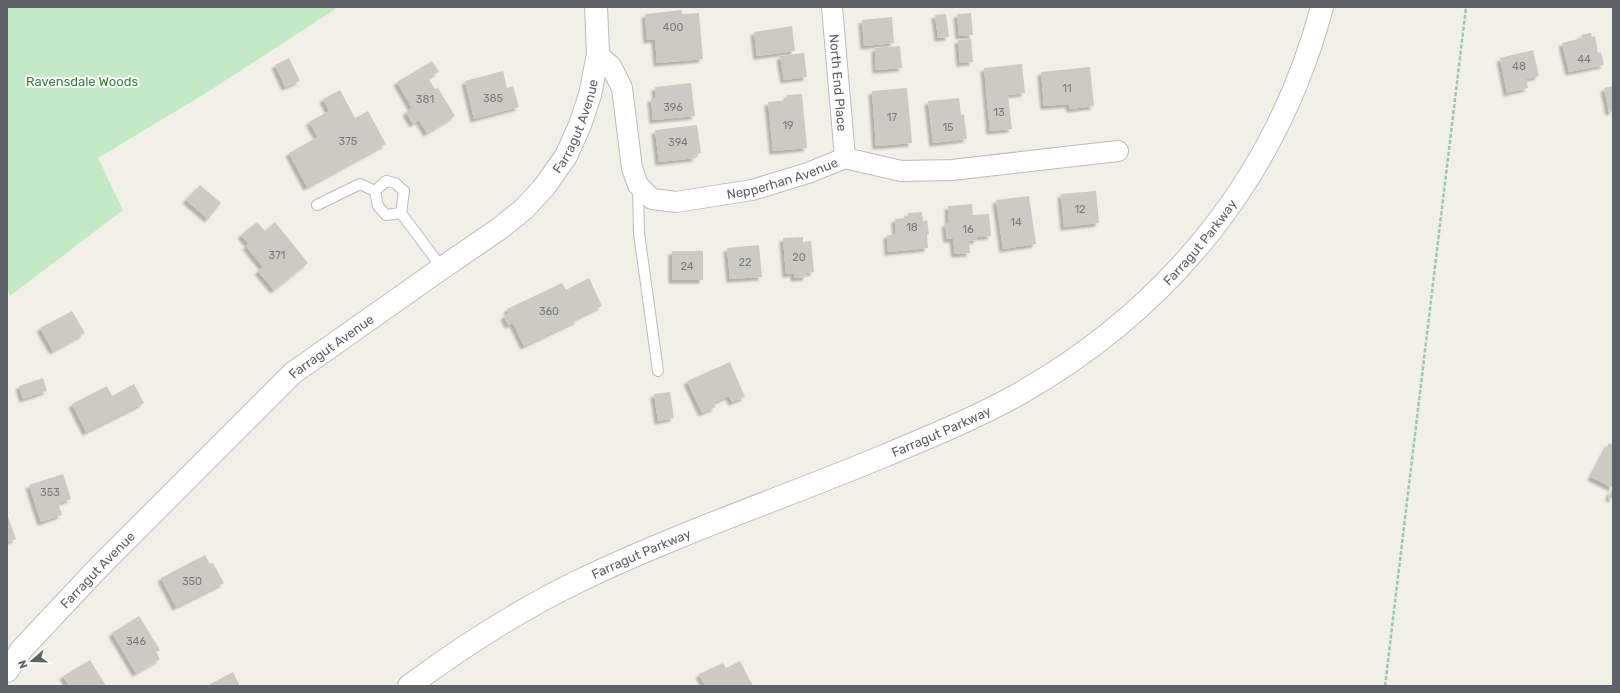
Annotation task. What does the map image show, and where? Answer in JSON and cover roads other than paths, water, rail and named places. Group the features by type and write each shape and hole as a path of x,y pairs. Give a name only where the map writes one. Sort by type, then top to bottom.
{"main road":[{"name":"Farragut Avenue","path":"7,671 22,649 99,567 293,373 499,229 524,209 545,186 566,156 580,125 590,95 598,54 596,7"},
{"name":"Farragut Parkway","path":"409,686 430,670 500,624 577,581 653,548 860,466 940,432 1018,394 1093,346 1128,318 1191,256 1219,223 1243,188 1266,149 1286,109 1302,68 1322,7"}],"street":[{"name":"North End Place","path":"832,7 845,158"},
{"name":"Nepperhan Avenue","path":"598,54 611,66 622,88 632,168 638,185 652,199 676,202 752,190 808,173 845,158 901,171 952,170 1118,151"}],"lane":[{"path":"375,191 386,181 395,183 404,192 401,213 442,268"},
{"path":"317,205 360,184 375,191"},
{"path":"638,185 639,233 658,371"},
{"path":"375,191 378,206 386,215 401,213"}],"park label":[{"name":"Ravensdale Woods","path":"82,81"}]}
